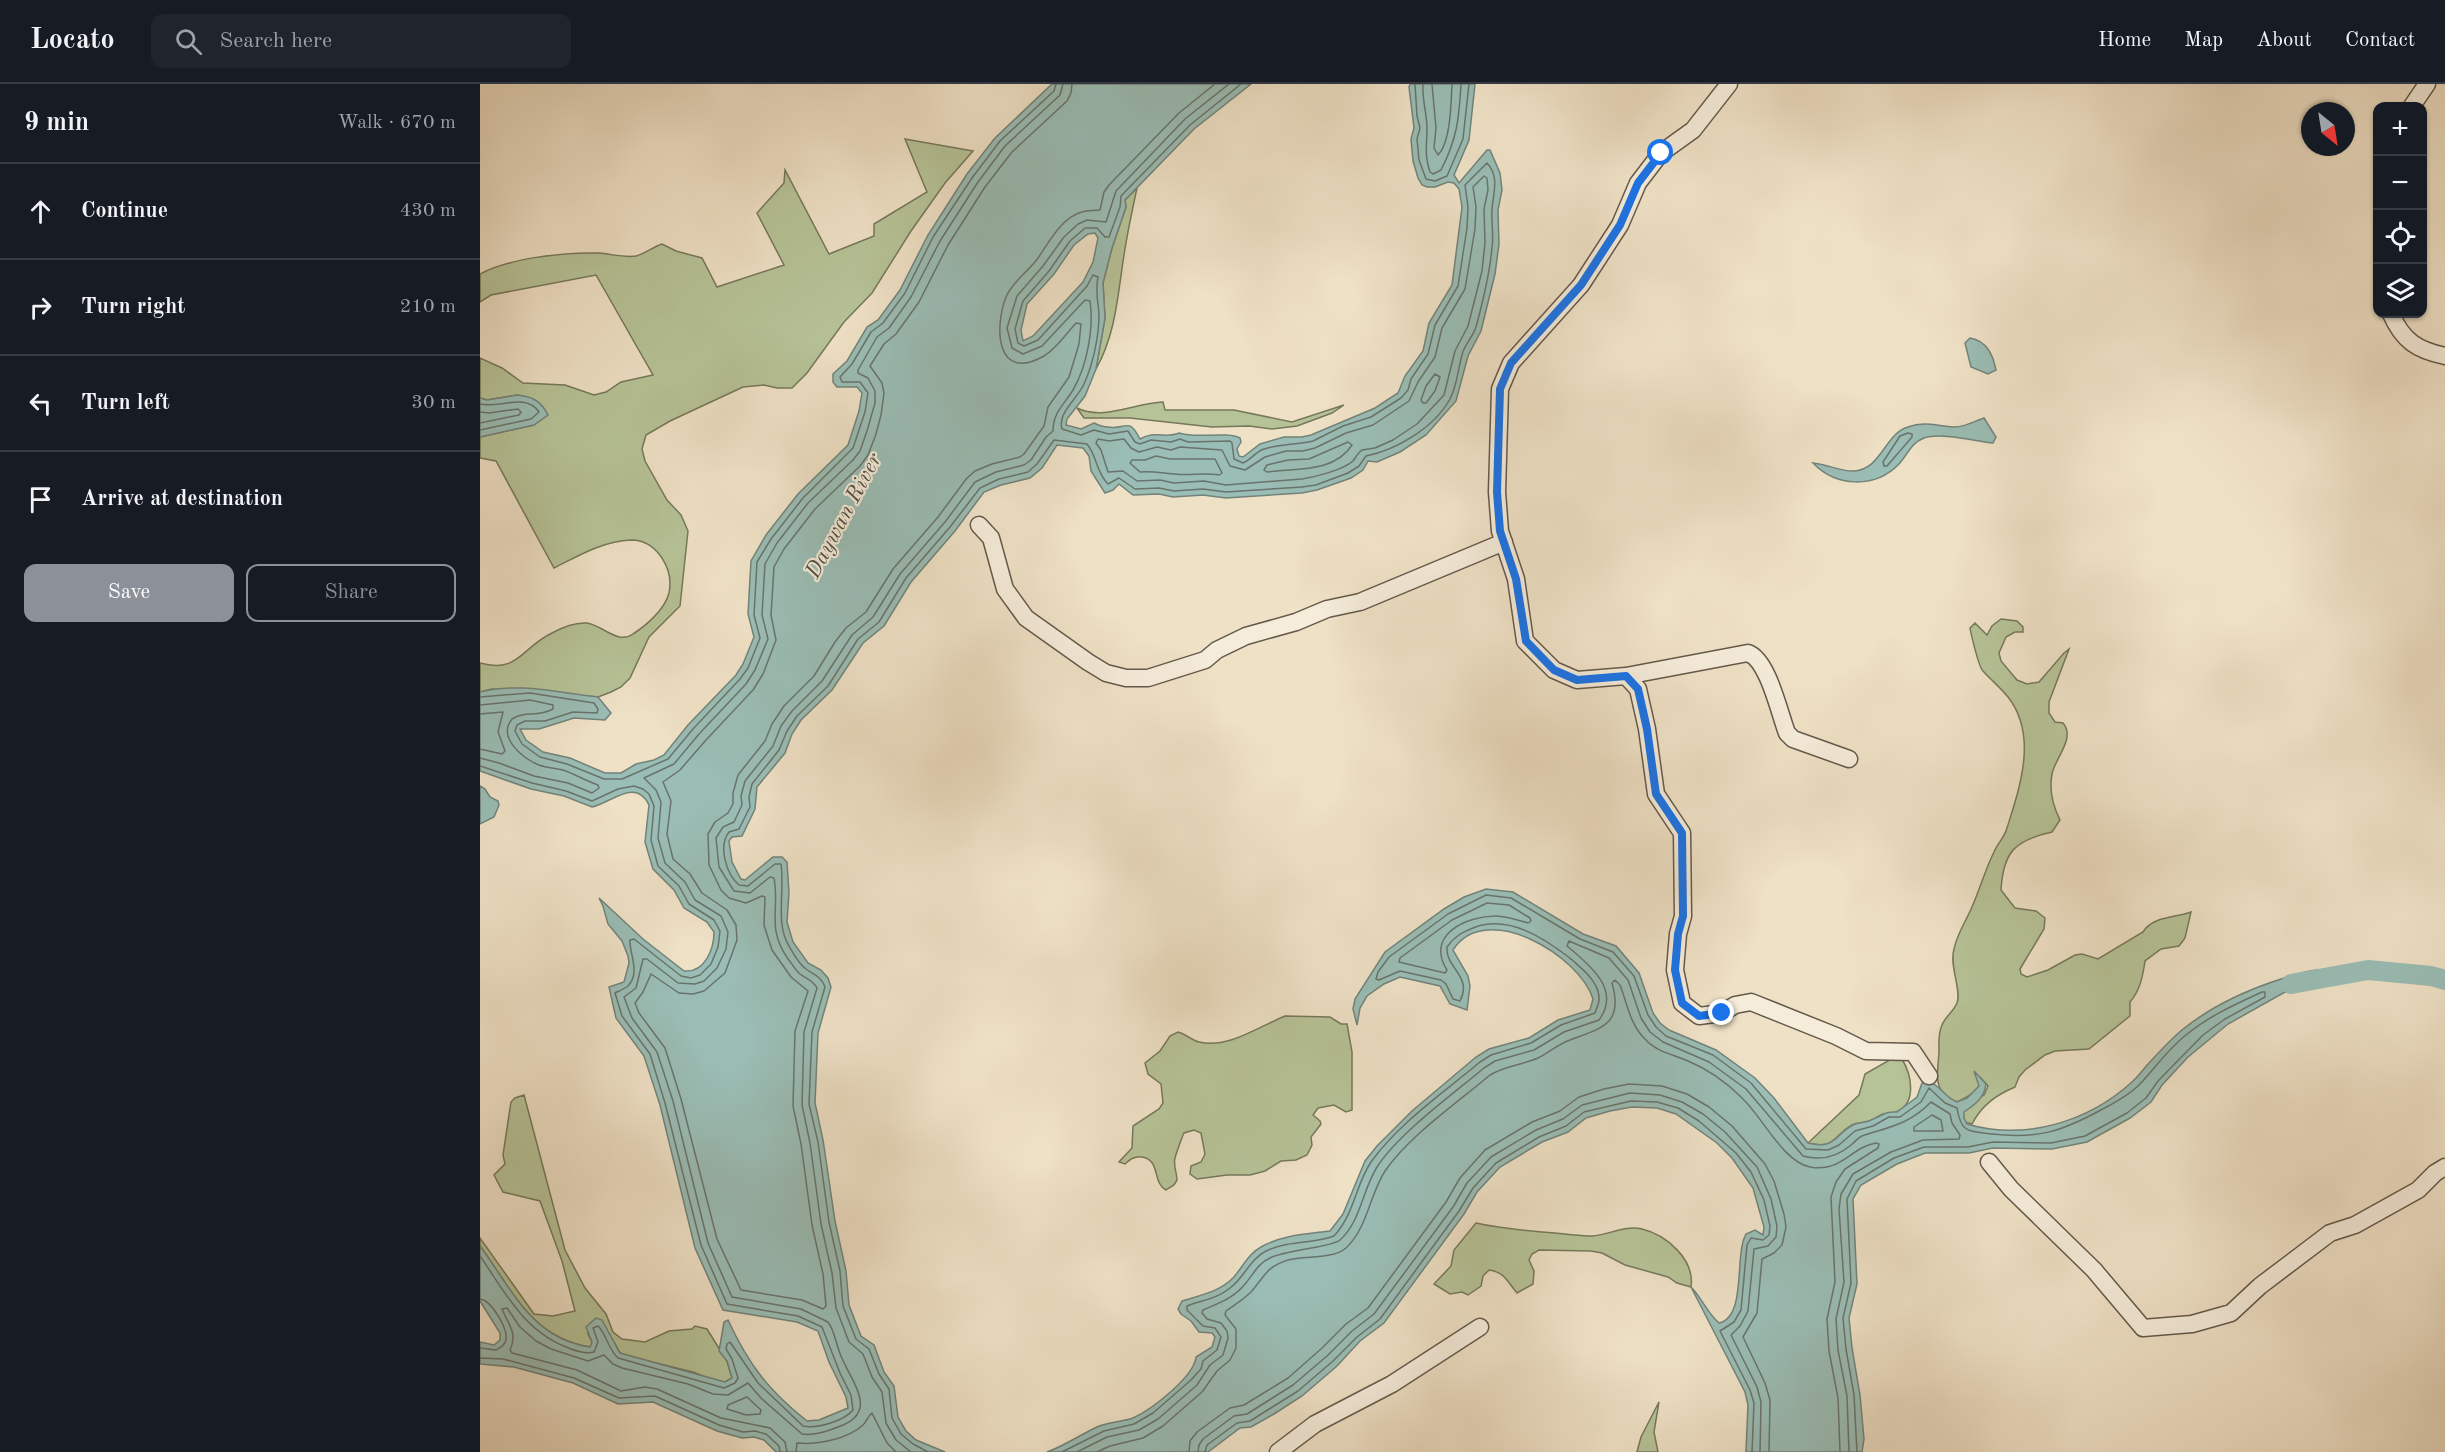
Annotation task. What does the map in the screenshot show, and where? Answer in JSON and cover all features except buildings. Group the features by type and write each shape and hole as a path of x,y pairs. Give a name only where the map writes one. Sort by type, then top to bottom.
{"street":[{"path":"1729,84 1693,130 1661,153 1638,183 1620,225 1581,285 1511,363 1500,389 1497,492 1500,531 1516,579 1526,641 1554,670 1577,680 1626,676 1748,652 1756,656 1763,666 1787,733 1793,739 1849,759"},
{"path":"2415,102 2427,84"},
{"path":"2393,318 2402,332 2417,348 2445,356"},
{"path":"979,525 987,531 991,538 1005,589 1026,618 1106,673 1126,678 1148,678 1205,660 1246,636 1296,622 1327,609 1360,602 1504,542"},
{"path":"1626,676 1638,689 1647,729 1656,794 1682,833 1683,916 1678,934 1675,970 1682,1003 1699,1016 1722,1013 1735,1005 1751,1002 1836,1036 1866,1051 1913,1052 1929,1076"},
{"path":"1989,1162 2011,1189 2094,1270 2143,1329 2192,1324 2231,1313 2260,1286 2330,1233 2355,1225 2418,1190 2435,1173 2445,1167"},
{"path":"1278,1452 1314,1424 1392,1384 1480,1327"}],"green space":[{"path":"905,139 973,151 945,183 872,293 844,322 807,373 792,388 764,385 743,387 670,421 646,435 642,449 645,461 667,500 681,515 688,531 680,606 649,637 630,678 621,687 598,697 492,689 480,692 480,663 503,665 512,662 542,639 564,627 578,623 593,624 616,636 627,637 660,611 667,599 670,584 662,557 656,550 640,541 621,541 601,546 554,568 496,461 480,458 480,437 534,425 518,395 487,400 480,398 480,358 502,368 523,383 565,385 594,395 606,392 621,382 653,375 596,275 491,295 480,302 480,274 506,264 554,255 599,253 636,256 662,244 676,251 702,258 717,287 784,265 757,213 784,183 785,170 829,254 874,236 874,224 927,192"},
{"path":"1137,188 1113,323 1096,369 1105,318 1103,283 1126,207 1125,200"},
{"path":"1163,402 1165,410 1234,410 1292,422 1344,405 1332,413 1297,426 1272,429 1249,426 1212,427 1130,418 1084,418 1077,408 1097,413"},
{"path":"2001,619 2017,621 2023,627 2023,632 2015,632 2006,637 1999,653 2001,661 2017,680 2027,684 2039,682 2069,649 2049,702 2049,713 2055,722 2063,723 2067,735 2051,780 2052,798 2060,820 2052,832 2029,839 2014,849 2002,877 2001,890 2015,908 2036,911 2045,918 2044,929 2020,969 2021,974 2027,977 2048,970 2075,955 2082,954 2098,959 2143,932 2152,923 2191,912 2185,938 2179,946 2161,949 2145,961 2139,988 2130,1002 2130,1016 2089,1049 2055,1051 2045,1055 2025,1070 2015,1087 2002,1093 1985,1106 1972,1124 1965,1122 1961,1109 1984,1095 1988,1086 1981,1078 1976,1090 1957,1102 1943,1093 1937,1074 1939,1038 1942,1025 1956,1006 1958,998 1953,963 1955,943 1995,849 2006,831 2017,796 2024,761 2022,728 2017,712 2008,697 1981,669 1970,628 1975,623 1987,635 1992,626"},
{"path":"1285,1016 1330,1017 1341,1024 1347,1024 1352,1052 1352,1110 1346,1112 1334,1105 1318,1108 1313,1115 1321,1124 1311,1137 1312,1145 1307,1155 1296,1160 1281,1161 1265,1171 1250,1175 1197,1179 1190,1174 1191,1166 1201,1162 1205,1154 1201,1133 1194,1130 1184,1133 1175,1161 1177,1180 1166,1190 1159,1182 1152,1162 1148,1159 1137,1157 1125,1164 1119,1162 1132,1148 1133,1126 1159,1109 1163,1103 1161,1084 1148,1074 1145,1063 1160,1051 1170,1036 1178,1032 1199,1042 1221,1042 1243,1036"},
{"path":"1893,1058 1902,1059 1910,1080 1910,1095 1903,1108 1870,1121 1852,1125 1824,1145 1808,1143 1859,1095 1865,1074"},
{"path":"524,1095 565,1250 585,1288 606,1314 613,1332 622,1339 645,1342 669,1331 692,1329 695,1326 707,1329 727,1361 732,1378 725,1382 715,1381 693,1372 627,1356 620,1353 614,1342 588,1334 592,1342 591,1347 570,1342 553,1334 538,1323 513,1295 480,1246 480,1238 534,1314 553,1316 575,1311 562,1261 540,1201 503,1192 494,1175 505,1164 503,1155 511,1102"},
{"path":"1476,1223 1516,1230 1587,1236 1630,1228 1642,1229 1670,1243 1684,1258 1689,1267 1691,1287 1677,1283 1668,1277 1625,1265 1602,1253 1539,1250 1532,1254 1529,1260 1534,1271 1533,1284 1517,1293 1506,1278 1489,1270 1483,1276 1481,1286 1468,1295 1462,1292 1450,1294 1434,1284 1451,1266 1454,1250"},
{"path":"1659,1402 1654,1432 1658,1452 1637,1452 1641,1437"}],"water":[{"name":"Daywan River","path":"1052,84 1251,84 1194,129 1125,200 1126,207 1103,283 1105,318 1096,369 1085,396 1067,419 1066,425 1081,429 1094,423 1106,427 1130,426 1140,439 1150,435 1179,433 1234,436 1240,438 1241,442 1237,449 1239,456 1243,457 1260,444 1284,437 1311,435 1375,408 1398,393 1405,376 1423,351 1429,323 1452,285 1462,207 1459,189 1454,183 1448,182 1435,187 1427,187 1422,185 1418,178 1413,161 1411,139 1414,128 1410,84 1475,84 1469,140 1454,175 1459,183 1487,150 1490,150 1500,173 1502,190 1498,210 1499,244 1495,274 1481,331 1468,356 1456,401 1426,435 1400,452 1377,462 1368,461 1363,470 1351,478 1302,493 1226,498 1203,495 1173,497 1159,494 1133,495 1119,484 1113,490 1105,493 1091,471 1089,456 1083,448 1057,445 1042,468 1030,478 984,492 955,531 911,582 884,626 863,643 832,690 801,720 792,734 785,753 757,787 755,809 742,836 732,837 729,841 732,862 741,879 745,880 773,857 782,857 787,862 789,893 787,922 793,942 808,963 821,970 828,978 831,987 818,1033 815,1103 846,1271 849,1305 861,1336 874,1345 884,1372 894,1386 898,1417 906,1431 916,1440 945,1452 776,1452 764,1440 754,1437 742,1438 717,1431 653,1402 618,1404 573,1383 514,1367 480,1364 480,1342 494,1345 500,1340 500,1333 480,1301 480,1246 525,1310 553,1334 570,1342 590,1347 592,1342 586,1327 596,1318 602,1320 620,1353 725,1382 732,1378 727,1361 719,1351 724,1322 728,1320 761,1376 807,1421 819,1420 848,1408 846,1397 829,1362 818,1331 797,1322 723,1310 695,1248 660,1105 644,1056 616,1018 609,987 624,982 629,963 622,941 608,924 599,898 643,939 684,971 691,971 703,964 714,939 714,932 707,922 684,908 674,890 653,869 645,842 649,805 644,797 630,792 592,807 564,796 531,789 480,771 480,692 524,688 598,697 611,713 605,720 574,718 539,729 520,729 526,740 543,752 570,758 605,773 621,773 636,764 664,755 688,725 736,675 743,664 754,637 748,614 751,561 766,535 798,494 848,445 862,393 857,387 837,387 833,382 833,374 847,361 867,327 878,320 900,290 928,235 967,174 995,138","holes":["1095,233 1098,238 1093,262 1083,282 1033,336 1023,341 1021,330 1027,304 1054,274 1074,245 1088,234"]},
{"path":"1970,338 1985,345 1996,370 1988,374 1971,367 1965,343"},
{"path":"518,395 536,401 548,415 534,425 480,437 480,398 487,400"},
{"path":"1984,418 1996,437 1993,443 1949,436 1924,438 1913,446 1899,464 1879,478 1856,482 1844,480 1822,471 1813,463 1849,471 1863,469 1877,458 1893,437 1908,427 1925,424 1957,427"},
{"path":"480,786 490,797 498,801 499,805 494,817 480,824"},
{"path":"1486,889 1513,892 1583,934 1616,946 1639,973 1653,1013 1660,1023 1669,1030 1716,1050 1755,1078 1774,1098 1808,1143 1817,1145 1830,1143 1855,1124 1869,1121 1886,1113 1897,1112 1917,1097 1922,1083 1926,1081 1934,1084 1957,1102 1967,1098 1979,1086 1974,1071 1986,1084 1981,1097 1964,1112 1967,1124 1989,1129 2033,1129 2076,1117 2115,1096 2135,1080 2162,1049 2192,1022 2226,1001 2290,976 2313,971 2336,971 2296,986 2228,1024 2188,1057 2162,1085 2151,1102 2130,1118 2087,1142 2052,1149 1993,1148 1969,1153 1925,1153 1897,1164 1861,1185 1853,1199 1857,1284 1849,1318 1860,1395 1864,1439 1862,1452 1746,1452 1748,1405 1745,1392 1691,1287 1719,1323 1728,1318 1737,1298 1741,1256 1746,1234 1755,1230 1763,1235 1764,1227 1753,1188 1732,1158 1717,1143 1676,1114 1657,1108 1632,1107 1586,1118 1568,1132 1542,1142 1500,1167 1477,1192 1464,1214 1384,1323 1360,1341 1337,1366 1302,1396 1274,1414 1251,1427 1240,1428 1208,1452 1047,1452 1097,1427 1133,1418 1150,1408 1180,1383 1188,1374 1196,1357 1212,1347 1215,1337 1212,1333 1199,1332 1191,1321 1181,1314 1178,1309 1182,1301 1222,1287 1233,1278 1253,1253 1269,1243 1295,1236 1330,1231 1343,1214 1365,1161 1377,1146 1412,1111 1476,1057 1489,1049 1529,1038 1558,1020 1590,1010 1593,999 1585,982 1552,951 1530,939 1508,932 1487,930 1468,936 1453,950 1468,976 1470,986 1467,1010 1450,1004 1440,986 1400,977 1384,984 1367,996 1360,1008 1357,1025 1353,1009 1355,999 1385,952 1444,909 1464,897"}],"waterway":[{"path":"2291,984 2368,970 2431,976 2445,980"}],"route":[{"path":"1661,153 1638,183 1620,225 1581,285 1511,363 1500,389 1497,492 1500,531 1516,579 1526,641 1554,670 1577,680 1626,676 1638,689 1647,729 1656,794 1682,833 1683,916 1678,934 1675,970 1682,1003 1699,1016 1722,1013"}]}
